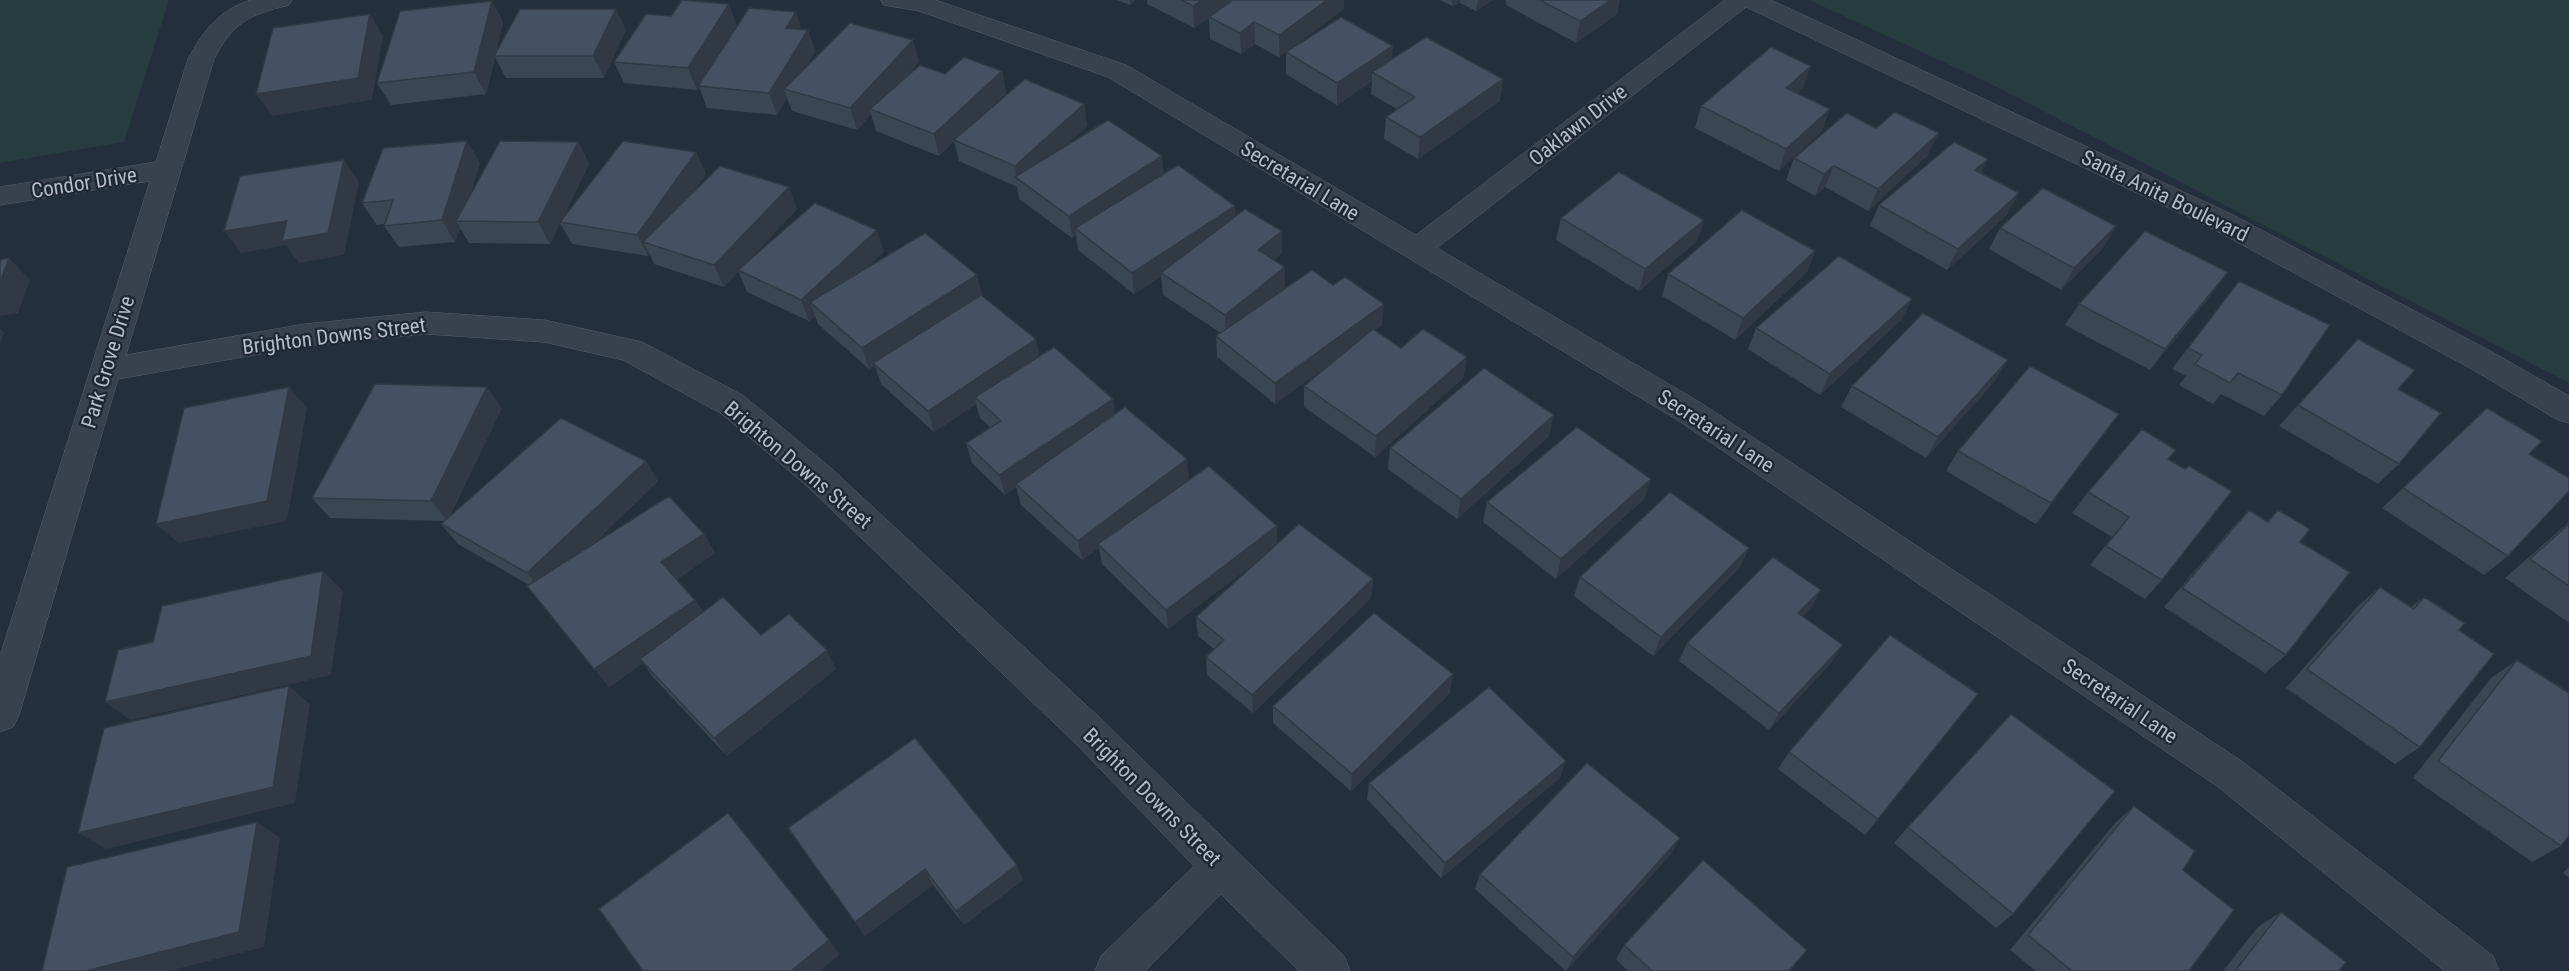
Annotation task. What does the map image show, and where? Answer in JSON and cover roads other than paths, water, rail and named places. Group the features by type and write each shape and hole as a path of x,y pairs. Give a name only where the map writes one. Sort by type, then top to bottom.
{"street":[{"name":"Park Grove Drive","path":"0,715 201,59 213,34 230,17 252,7 280,0"},
{"name":"Secretarial Lane","path":"893,0 923,4 1117,71 1690,412 2230,774 2478,971"},
{"name":"Oaklawn Drive","path":"1416,250 1740,0"},
{"name":"Santa Anita Boulevard","path":"1751,0 2223,222 2481,360 2569,411"},
{"name":"Condor Drive","path":"0,196 168,169"},
{"name":"Brighton Downs Street","path":"106,370 305,335 426,324 544,332 631,350 733,405 820,478 1088,731 1221,866 1329,971"},
{"path":"1116,971 1221,866"}]}
